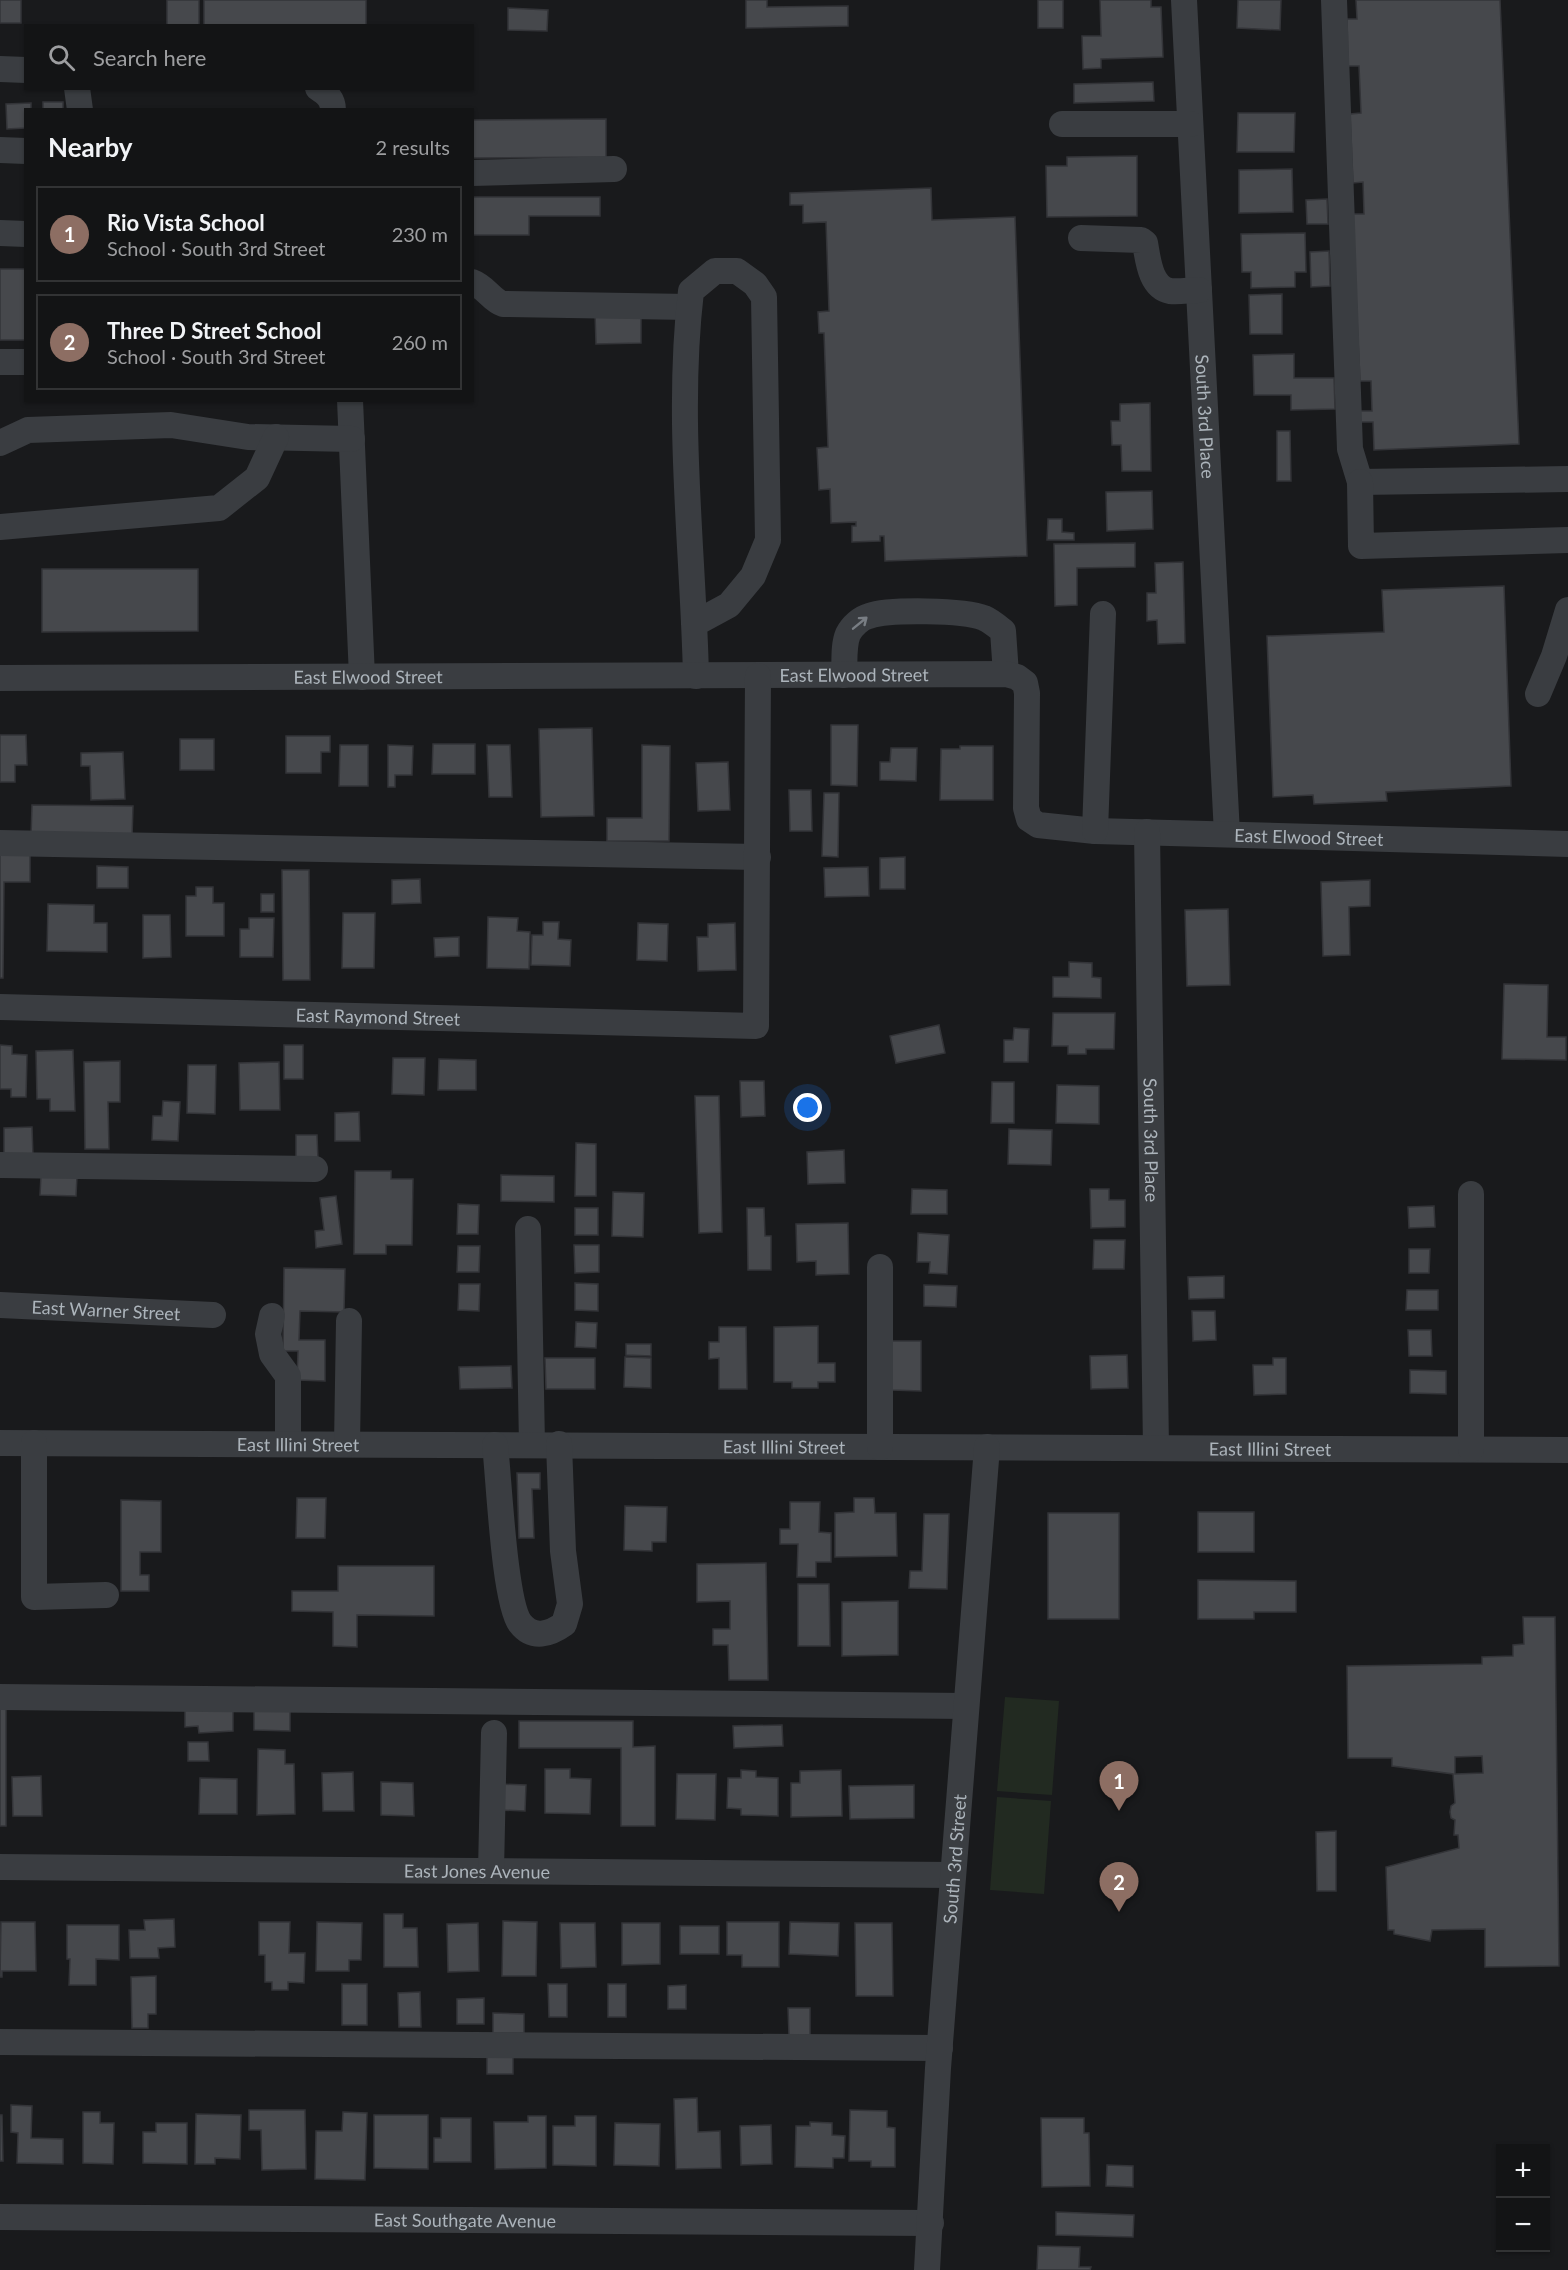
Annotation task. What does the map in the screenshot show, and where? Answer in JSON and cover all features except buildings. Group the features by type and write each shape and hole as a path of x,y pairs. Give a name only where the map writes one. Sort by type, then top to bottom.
{"street":[{"name":"South 3rd Place","path":"1184,0 1227,834"},
{"path":"1334,0 1350,449 1360,482 1361,546 1568,540"},
{"path":"0,69 24,70"},
{"path":"77,90 80,108"},
{"path":"321,90 333,102 333,108"},
{"path":"1062,124 1190,124"},
{"path":"0,150 24,151"},
{"path":"474,173 614,169"},
{"path":"0,233 24,234"},
{"path":"1080,238 1141,240 1145,243 1150,271 1157,282 1169,291 1199,290"},
{"path":"694,624 729,605 753,576 768,540 764,297 755,284 737,271 715,271 690,291 685,343 687,511 696,676"},
{"path":"474,283 486,289 496,302 503,304 689,307"},
{"path":"0,362 24,362"},
{"path":"350,402 362,677"},
{"path":"0,443 28,430 171,425 248,437 352,439"},
{"path":"0,527 219,508 257,478 276,437"},
{"path":"1360,482 1568,479"},
{"path":"1538,694 1560,663 1568,610"},
{"path":"844,675 845,647 849,633 861,619 881,614 956,612 985,618 1004,632 1006,674"},
{"path":"1095,831 1103,614"},
{"name":"East Elwood Street","path":"0,678 1006,674 1017,677 1025,683 1027,693 1026,807 1029,819 1038,825 1095,831 1568,844"},
{"path":"0,843 758,856 758,676"},
{"name":"South 3rd Place","path":"1148,832 1156,1448"},
{"name":"East Raymond Street","path":"0,1007 756,1026 758,856"},
{"path":"0,1165 315,1169"},
{"path":"1471,1194 1471,1449"},
{"path":"528,1229 532,1445"},
{"path":"880,1267 880,1447"},
{"name":"East Warner Street","path":"0,1305 213,1315"},
{"path":"272,1316 268,1334 272,1353 288,1376 288,1444"},
{"path":"347,1444 349,1321"},
{"name":"East Illini Street","path":"0,1443 1568,1450"},
{"path":"34,1443 34,1597 106,1595"},
{"path":"495,1445 507,1570 513,1601 520,1622 532,1632 550,1633 564,1624 570,1604 563,1551 559,1444"},
{"name":"South 3rd Street","path":"927,2270 940,2048 987,1447"},
{"path":"0,1697 966,1706"},
{"path":"491,1871 494,1732"},
{"name":"East Jones Avenue","path":"0,1867 953,1875"},
{"path":"0,2042 940,2048"},
{"name":"East Southgate Avenue","path":"0,2217 931,2223"}],"shaded area":[{"path":"1005,1697 1059,1701 1052,1795 997,1791"},
{"path":"997,1797 1051,1801 1044,1894 990,1890"}],"place":[{"name":"Rio Vista School","path":"1119,1811"},
{"name":"Three D Street School","path":"1119,1912"}]}
